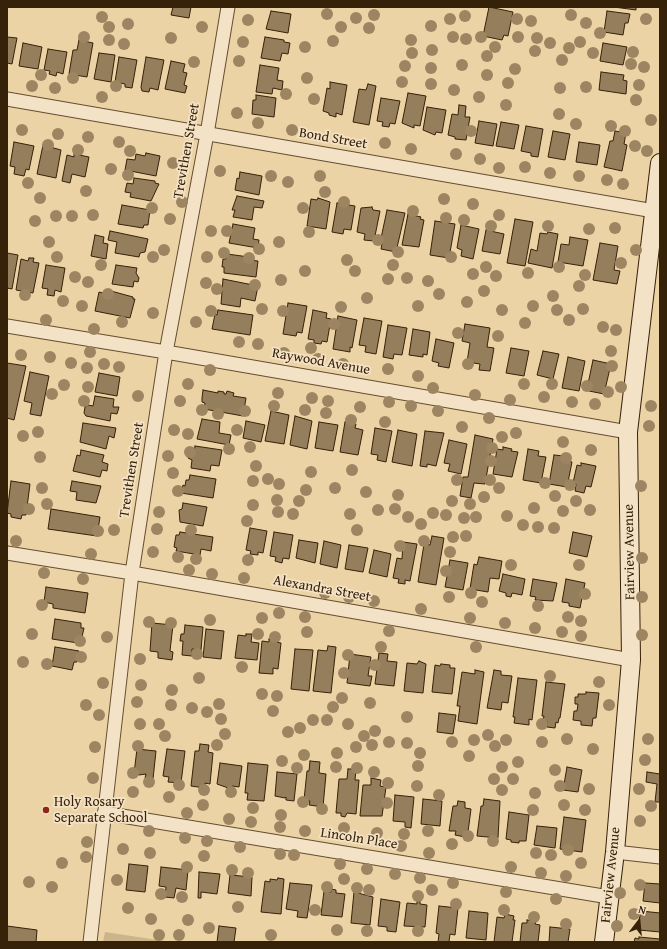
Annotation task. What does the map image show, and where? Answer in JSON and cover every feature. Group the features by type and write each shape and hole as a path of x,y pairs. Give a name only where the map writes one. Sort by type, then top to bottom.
{"street":[{"name":"Trevithen Street","path":"90,942 132,572 166,352 207,134 228,7"},
{"name":"Bond Street","path":"7,99 654,211"},
{"name":"Fairview Avenue","path":"604,942 615,852 631,660 628,432 660,163"},
{"name":"Raywood Avenue","path":"7,326 628,432"},
{"name":"Alexandra Street","path":"7,552 132,572 631,660"},
{"name":"Lincoln Place","path":"104,813 609,897"},
{"path":"615,852 660,858"}],"shaded area":[{"path":"105,932 171,942 103,942"}],"building":[{"path":"173,7 191,7 189,18 171,15"},
{"path":"489,7 513,12 508,36 504,35 502,40 483,36"},
{"path":"614,7 636,7 636,10"},
{"path":"271,11 291,14 288,33 266,29"},
{"path":"607,11 630,14 628,23 625,23 623,35 604,32"},
{"path":"7,37 17,38 12,64 7,63"},
{"path":"265,37 284,40 284,42 290,43 288,54 282,53 280,61 261,58"},
{"path":"79,40 93,43 87,77 69,74 73,50 77,50"},
{"path":"23,43 42,47 38,69 19,66"},
{"path":"603,43 627,47 623,65 600,61"},
{"path":"48,49 67,52 63,74 57,72 56,76 49,74 50,71 44,70"},
{"path":"99,53 115,55 111,82 94,79"},
{"path":"119,57 137,60 132,88 125,87 125,84 115,82"},
{"path":"146,57 164,60 158,90 150,88 149,92 142,91 141,87"},
{"path":"171,61 185,64 183,72 187,73 184,85 187,86 185,93 165,89"},
{"path":"260,65 279,68 277,80 283,81 282,90 273,88 272,94 256,92"},
{"path":"601,72 624,75 623,80 627,81 626,94 599,90"},
{"path":"330,82 347,85 342,115 336,113 336,117 323,111 327,88 330,89"},
{"path":"368,84 376,86 369,125 353,122 359,89 366,90"},
{"path":"408,93 426,96 420,126 414,125 414,128 402,123"},
{"path":"256,95 276,98 274,117 252,114 253,100 256,100"},
{"path":"381,98 400,101 395,124 390,123 389,127 382,126 383,122 377,121"},
{"path":"459,105 466,106 465,117 470,117 466,140 455,139 455,137 448,135 452,114 458,115"},
{"path":"427,107 446,110 442,133 436,132 435,135 423,130"},
{"path":"479,121 497,124 493,146 475,143"},
{"path":"501,122 519,125 514,149 496,146"},
{"path":"526,126 543,129 538,157 531,156 531,153 521,151"},
{"path":"553,131 570,134 565,160 548,157"},
{"path":"615,131 626,133 624,144 627,145 622,171 604,167 610,141 613,141"},
{"path":"14,142 34,146 29,170 26,169 24,176 14,174 15,167 10,166"},
{"path":"579,142 600,145 597,165 576,162"},
{"path":"43,145 61,150 56,178 37,174"},
{"path":"146,153 160,156 156,176 125,170 127,159 135,160 136,154 145,156"},
{"path":"74,154 89,157 85,177 72,174 70,183 62,181 67,155 74,157"},
{"path":"240,172 262,176 259,195 235,190 237,178 239,179"},
{"path":"134,178 155,181 155,183 159,184 151,201 130,197 131,193 125,192 127,183 133,184"},
{"path":"237,196 264,201 262,208 254,207 252,220 233,217 235,210 232,210"},
{"path":"318,198 330,202 326,229 307,226 311,199 317,200"},
{"path":"337,203 355,206 351,230 344,229 343,234 332,232"},
{"path":"122,205 150,210 148,225 144,225 143,228 118,224"},
{"path":"372,207 373,210 380,211 374,241 364,240 365,234 357,232 361,208"},
{"path":"387,210 405,213 396,252 381,249 382,243 380,243"},
{"path":"408,214 421,217 420,219 424,220 419,247 402,245"},
{"path":"515,219 533,222 525,266 507,263"},
{"path":"435,221 455,224 449,258 430,255"},
{"path":"233,224 255,228 253,239 259,240 258,248 229,243"},
{"path":"461,225 479,229 473,259 461,256 462,250 457,248"},
{"path":"486,230 504,234 500,254 482,251"},
{"path":"110,231 148,239 145,252 140,253 139,257 115,253 117,242 108,240"},
{"path":"548,232 558,234 552,268 528,263 531,249 537,251 540,233 547,234"},
{"path":"95,235 104,237 103,243 108,244 106,259 91,256"},
{"path":"570,237 588,240 583,266 558,262 561,244 569,245"},
{"path":"600,243 618,246 614,270 620,271 617,284 593,280"},
{"path":"7,253 18,255 12,289 7,288"},
{"path":"227,254 249,257 249,260 258,261 256,277 224,273 224,267 222,267 223,259 226,259"},
{"path":"29,258 34,258 33,262 39,263 33,293 16,290 21,259 28,261"},
{"path":"46,265 65,268 61,292 55,290 54,296 47,295 48,289 42,288"},
{"path":"116,265 137,268 136,273 139,278 138,282 134,281 133,287 112,284"},
{"path":"223,279 258,286 255,301 241,298 240,307 221,304"},
{"path":"111,291 133,297 133,299 135,299 130,318 95,311 99,292 110,295"},
{"path":"288,303 307,306 302,333 297,332 296,336 283,334"},
{"path":"218,310 253,315 250,335 212,329 215,314 217,315"},
{"path":"313,310 327,313 326,318 331,319 327,342 322,341 321,344 314,343 314,340 308,339"},
{"path":"338,316 357,320 350,352 333,349"},
{"path":"364,318 382,321 376,354 365,352 366,346 359,345"},
{"path":"465,324 490,328 487,347 494,348 490,371 479,370 480,364 467,362 470,343 462,341"},
{"path":"388,325 407,328 402,355 394,354 393,359 383,357"},
{"path":"413,329 430,332 427,355 423,354 423,357 409,355"},
{"path":"436,339 454,343 449,368 438,366 439,363 432,361"},
{"path":"511,348 529,351 524,376 506,373"},
{"path":"543,351 559,354 553,379 537,375"},
{"path":"568,357 585,361 579,391 562,388"},
{"path":"593,360 611,364 604,394 589,391 590,384 588,384"},
{"path":"7,363 26,366 14,420 7,418"},
{"path":"30,372 49,376 41,416 30,414 32,403 24,401"},
{"path":"99,373 120,377 117,396 95,392"},
{"path":"203,390 218,393 218,391 224,392 224,394 226,394 227,391 234,393 233,396 246,398 243,416 204,409 205,403 202,402"},
{"path":"95,396 114,399 113,407 119,407 117,414 111,413 110,421 86,416 84,413 85,407 88,405 93,406"},
{"path":"271,411 289,415 284,444 265,441"},
{"path":"295,416 312,421 307,449 290,445"},
{"path":"202,419 220,422 219,433 231,435 229,445 197,439"},
{"path":"246,421 265,425 261,442 243,438"},
{"path":"319,422 338,425 333,451 315,448"},
{"path":"345,422 356,424 355,428 363,430 358,455 340,452"},
{"path":"83,423 116,428 114,438 109,436 106,449 80,442"},
{"path":"375,428 392,431 386,462 377,460 378,455 371,454"},
{"path":"398,430 417,434 412,466 392,462"},
{"path":"425,431 444,433 436,466 427,464 427,467 420,466"},
{"path":"475,435 493,439 485,484 474,483 471,498 460,496 463,477 468,477"},
{"path":"449,440 467,444 461,474 448,471 450,464 444,463"},
{"path":"195,446 222,450 219,466 211,465 210,471 191,468 192,460 188,458 189,454 194,453"},
{"path":"503,447 512,449 511,451 518,452 512,477 493,474 497,449 503,450"},
{"path":"528,449 539,451 538,456 546,457 541,483 523,480"},
{"path":"81,450 104,455 102,462 108,464 107,471 102,470 100,477 73,471 77,455 80,456"},
{"path":"554,455 564,456 563,460 572,462 567,487 549,484"},
{"path":"581,463 596,466 591,487 586,486 584,493 575,491 576,484 573,483 577,465 581,466"},
{"path":"190,475 216,479 213,498 181,493 183,485 185,486 186,480 189,480"},
{"path":"11,481 30,484 26,515 22,515 21,519 11,517 11,514 7,513"},
{"path":"72,481 101,486 96,503 76,500 77,492 70,491"},
{"path":"183,503 207,507 203,526 180,522 179,510 182,509"},
{"path":"51,509 100,517 97,536 48,529"},
{"path":"250,528 267,531 263,553 258,552 258,555 250,554 251,551 246,550"},
{"path":"180,532 213,537 211,551 201,549 200,555 176,551 177,548 174,547 176,535 179,535"},
{"path":"274,532 293,535 289,559 283,558 282,563 275,561 276,557 270,556"},
{"path":"573,532 592,536 587,557 569,553"},
{"path":"432,536 444,538 436,585 418,582 424,544 430,545"},
{"path":"299,540 318,543 315,563 296,558"},
{"path":"324,541 341,545 337,568 320,564"},
{"path":"403,542 417,544 410,581 405,580 405,584 398,583 399,579 393,578 397,558 402,559"},
{"path":"349,545 368,548 363,572 345,569"},
{"path":"374,550 391,554 387,577 369,573"},
{"path":"479,557 502,561 499,579 490,578 488,592 470,589 474,564 477,565"},
{"path":"450,560 468,563 463,590 445,587"},
{"path":"503,574 525,579 522,595 512,593 511,597 506,596 506,593 499,591"},
{"path":"533,579 557,583 553,601 535,600 536,597 530,596"},
{"path":"566,579 585,583 580,608 569,606 569,603 562,602"},
{"path":"46,587 88,593 85,613 53,608 53,604 44,602"},
{"path":"55,619 81,623 81,628 84,628 82,637 80,637 78,643 52,639"},
{"path":"152,623 173,625 170,651 173,652 172,660 158,658 158,652 150,651"},
{"path":"185,625 203,627 201,650 192,649 192,656 182,655 183,641 180,641 181,634 184,634"},
{"path":"206,629 224,631 221,659 203,657"},
{"path":"246,634 252,634 251,642 259,643 257,660 235,658 238,635 246,636"},
{"path":"269,639 276,640 276,642 281,643 278,669 273,668 273,674 259,673 262,641 269,642"},
{"path":"328,646 336,647 331,693 313,691 318,650 327,651"},
{"path":"55,647 79,651 77,662 74,662 72,670 52,666"},
{"path":"295,649 313,650 309,691 291,689"},
{"path":"379,653 388,654 387,661 397,662 394,686 375,684"},
{"path":"350,654 371,657 368,676 372,676 370,686 347,683"},
{"path":"419,661 426,664 423,693 404,691 407,663 417,664"},
{"path":"441,664 450,665 450,668 455,668 452,694 432,692 435,665 440,666"},
{"path":"475,670 484,672 477,724 458,721 460,706 457,706 462,672 475,674"},
{"path":"494,670 501,671 501,675 512,676 508,703 502,702 501,710 487,708"},
{"path":"518,678 537,680 532,720 529,719 529,725 514,723 515,717 513,717"},
{"path":"546,682 565,684 560,718 558,723 556,722 555,728 547,727 547,721 543,721 544,716 542,716"},
{"path":"586,692 599,693 596,718 593,718 592,726 581,725 581,721 573,720 574,711 577,711 578,704 575,704 575,697 578,697 578,694 586,694"},
{"path":"439,713 456,715 453,734 437,732"},
{"path":"200,744 209,745 208,752 213,753 210,784 205,783 205,788 191,786 195,751 199,751"},
{"path":"137,749 156,751 153,779 145,778 146,774 139,775 134,773"},
{"path":"167,749 185,751 181,783 168,782 169,777 163,776"},
{"path":"310,761 320,762 319,773 326,774 323,807 309,805 310,801 304,800 307,771 309,771"},
{"path":"220,763 242,766 239,787 232,786 231,789 217,784"},
{"path":"248,763 268,765 264,801 247,800 248,793 245,793"},
{"path":"567,767 582,770 578,792 563,790"},
{"path":"348,769 356,769 355,780 359,780 356,814 347,813 345,817 341,816 341,813 336,813 339,779 347,779"},
{"path":"277,772 297,774 294,801 286,800 286,797 275,796"},
{"path":"647,772 660,774 660,802 655,802 657,784 646,782"},
{"path":"371,778 381,780 380,786 386,787 382,816 360,816 363,785 371,785"},
{"path":"395,795 414,797 411,828 405,827 405,822 393,821"},
{"path":"423,799 442,801 440,826 421,824"},
{"path":"484,799 500,801 498,838 477,836 481,806 483,806"},
{"path":"458,801 465,802 465,808 471,809 468,832 465,832 465,837 455,835 456,831 449,831 453,806 457,806"},
{"path":"509,812 529,815 526,841 519,841 519,843 511,842 511,840 506,839"},
{"path":"564,817 586,820 582,852 560,849"},
{"path":"537,826 557,828 555,848 534,845"},
{"path":"129,864 148,866 145,892 126,890"},
{"path":"161,867 188,870 186,890 176,888 174,898 165,897 166,887 159,886"},
{"path":"199,872 220,874 217,894 201,892 201,898 198,898"},
{"path":"230,875 252,877 251,896 228,893"},
{"path":"278,878 284,879 281,914 261,912 265,881 270,882 270,879 277,880"},
{"path":"290,883 312,885 307,918 297,917 298,911 286,909"},
{"path":"645,883 660,884 660,903 643,901"},
{"path":"331,889 336,890 336,893 345,894 342,917 321,915 324,891 331,892"},
{"path":"354,892 373,897 370,925 351,923"},
{"path":"381,899 400,902 396,932 387,931 387,927 378,926"},
{"path":"417,901 420,901 420,904 427,905 425,927 404,926 407,903 417,904"},
{"path":"439,906 458,908 455,935 450,934 449,942 438,942 439,934 436,933"},
{"path":"469,911 488,913 486,940 466,938"},
{"path":"641,911 660,913 660,932 639,930 640,925 638,925"},
{"path":"505,914 514,916 513,920 515,920 512,942 494,942 497,917 504,918"},
{"path":"527,920 536,921 535,924 540,925 538,942 520,942 522,923 527,923"},
{"path":"7,926 37,930 36,942 7,942"},
{"path":"219,926 236,928 234,942 217,942"},
{"path":"550,927 570,929 568,942 549,942"},
{"path":"639,937 660,939 660,942 634,942 635,938 639,939"}],"place":[{"name":"Holy Rosary Separate School","path":"46,810"}]}
